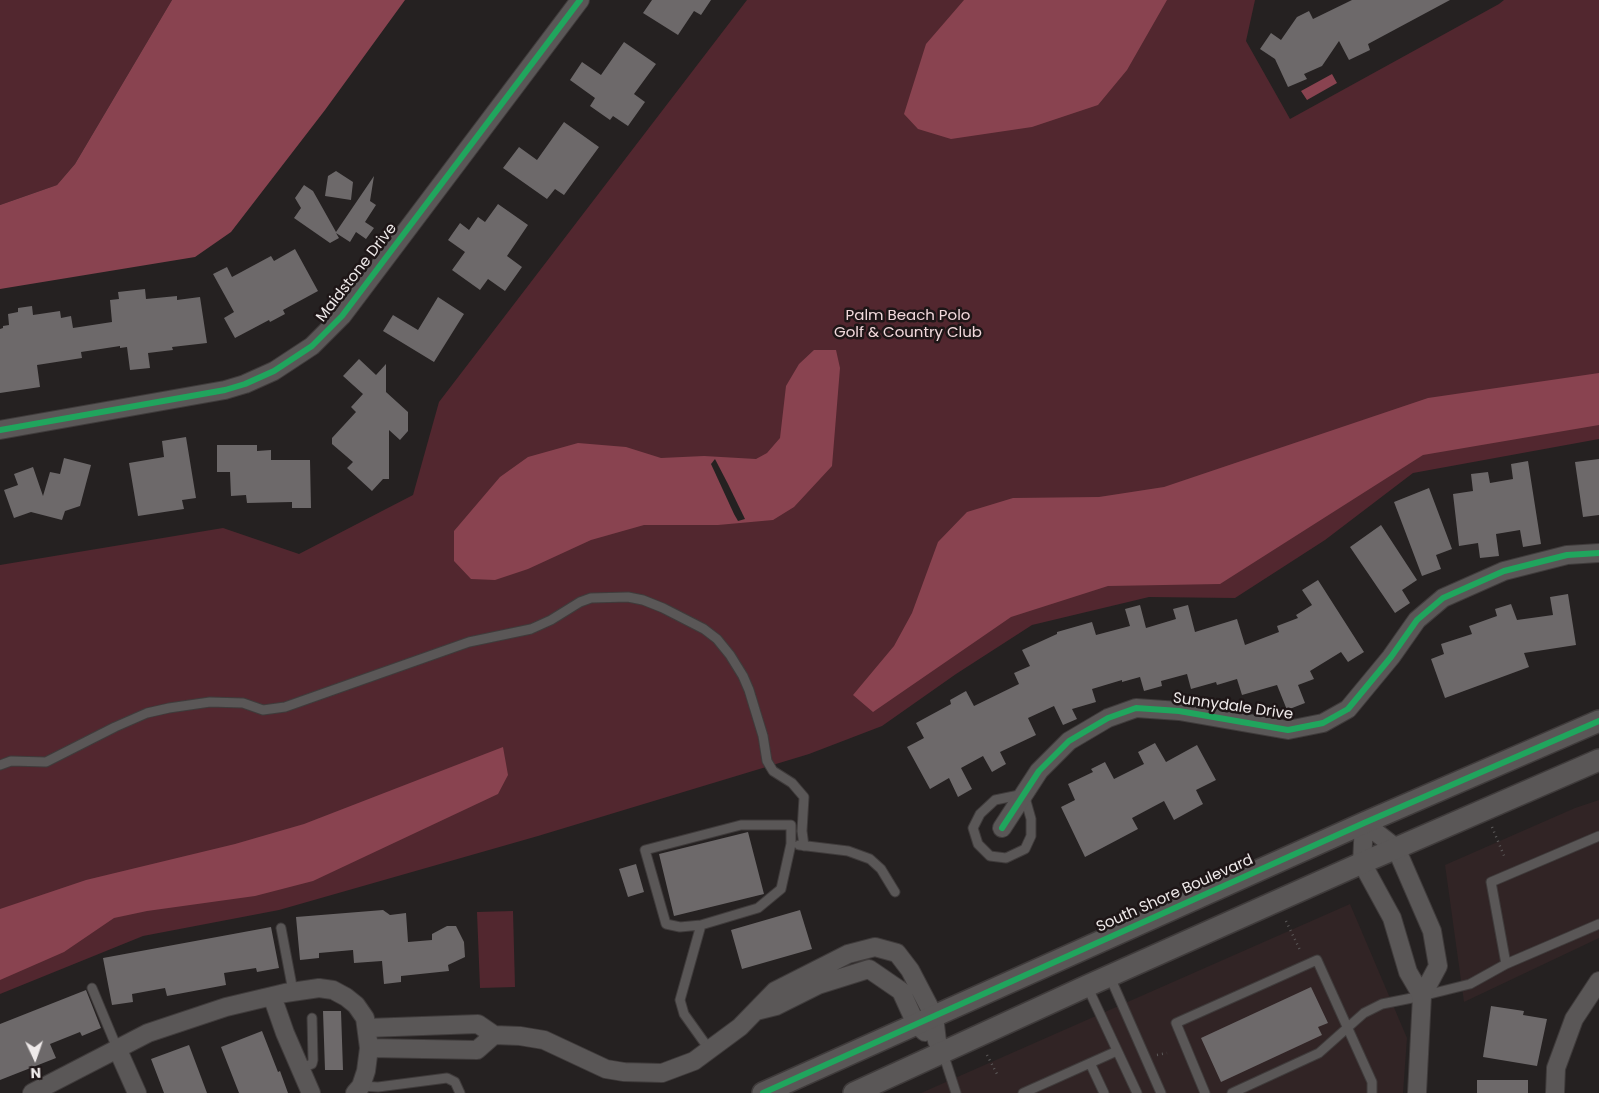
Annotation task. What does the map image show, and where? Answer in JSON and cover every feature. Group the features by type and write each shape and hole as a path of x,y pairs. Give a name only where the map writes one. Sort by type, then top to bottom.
{"street":[{"name":"Maidstone Drive","path":"0,430 225,390 245,384 274,371 312,346 342,316 580,0"},
{"name":"Sunnydale Drive","path":"1002,828 1039,771 1069,741 1108,718 1136,708 1179,711 1288,730 1323,723 1348,709 1391,657 1417,620 1443,598 1504,571 1567,555 1599,553"},
{"name":"South Shore Boulevard","path":"763,1093 1364,823 1599,721"},
{"path":"854,1093 940,1047 1110,977 1362,863 1599,760"},
{"path":"1364,823 1396,848 1432,931 1438,966 1422,996 1417,1093"},
{"path":"1364,823 1362,863 1392,918 1408,972 1422,996"},
{"path":"367,1028 478,1024 494,1035 520,1036 544,1040 606,1069 624,1072 662,1073 694,1061 740,1026 775,991 848,954 875,947 897,953 910,970 925,1020"},
{"path":"755,1011 776,1006 818,985 869,969 901,991 925,1020 940,1047"},
{"path":"1555,1093 1556,1068 1574,1019 1599,981"},
{"path":"32,1093 148,1033 226,1007 293,991 319,988 333,990 346,997 356,1005 366,1018 369,1048 366,1071 358,1090"},
{"path":"272,996 311,1093"},
{"path":"369,1048 477,1050 494,1035"},
{"path":"117,1048 136,1093"}],"lane":[{"path":"0,765 11,761 46,762 114,726 147,713 169,708 210,702 243,704 263,710 285,707 469,642 531,628 551,620 580,602 591,598 628,597 643,600 663,608 704,630 717,639 730,655 749,690 763,736 767,761 773,771 792,783 804,797 802,831 804,846"},
{"path":"1024,794 1031,818 1031,836 1025,849 1006,858 990,856 978,844 973,828 980,814 995,800 1024,794"},
{"path":"741,824 791,825 791,844 781,889 758,908 701,925 680,927 666,924 645,850 741,824"},
{"path":"1506,964 1491,882 1597,837 1599,847"},
{"path":"791,844 848,851 870,860 881,869 895,892"},
{"path":"1232,1093 1319,1053 1364,1013 1382,1004 1470,984 1506,964 1599,924"},
{"path":"701,925 680,1000 684,1014 709,1049"},
{"path":"281,928 293,991"},
{"path":"1205,1093 1176,1023 1317,960 1372,1082 1372,1093"},
{"path":"1110,977 1161,1093"},
{"path":"1087,986 1137,1093"},
{"path":"92,988 117,1048"},
{"path":"300,1068 312,1064 313,1060 312,1018"},
{"path":"940,1047 956,1093"},
{"path":"1026,1092 1117,1051"},
{"path":"1090,1063 1104,1093"},
{"path":"358,1090 447,1078 455,1082 460,1093"},
{"path":"1253,1083 1257,1093"}],"path":[{"path":"1492,827 1504,858"},
{"path":"1286,921 1300,950"},
{"path":"1153,1056 1167,1053"},
{"path":"987,1056 997,1074"}],"shaded area":[{"path":"172,0 405,0 325,110 231,232 195,257 0,289 0,205 57,185 75,164"},
{"path":"964,0 1167,0 1127,70 1098,105 1032,127 951,139 918,129 904,114 926,44"},
{"path":"1332,74 1337,83 1307,100 1301,91"},
{"path":"814,350 836,350 840,368 832,466 794,507 773,520 718,525 644,525 591,540 528,569 495,580 471,579 454,561 454,531 500,477 528,457 578,443 626,447 661,458 704,456 756,459 767,453 780,438 786,386 799,364"},
{"path":"1599,373 1599,425 1423,455 1220,584 1108,586 1011,617 873,712 853,695 894,646 912,613 938,542 967,512 1013,498 1099,497 1164,487 1428,398"},
{"path":"503,747 508,775 498,794 313,881 255,896 147,911 114,918 64,952 0,980 0,909 86,880 235,844 304,824"},
{"path":"1599,800 1599,938 1464,1002 1445,865 1575,808"},
{"path":"1350,904 1407,1038 1403,1093 921,1093"}],"green space":[{"path":"0,0 172,0 75,164 57,185 0,205"},
{"name":"Palm Beach Polo Golf & Country Club","path":"747,0 1255,0 1246,41 1290,119 1504,0 1599,0 1599,439 1413,473 1325,540 1235,598 1149,597 1032,625 956,674 882,726 809,754 538,836 279,910 143,936 0,994 0,565 223,528 299,554 413,495 439,402"},
{"path":"513,911 515,987 480,988 477,912"}],"pier":[{"path":"715,459 745,519 738,521 734,514 711,464"}],"building":[{"path":"652,0 711,0 701,15 694,11 678,35 643,13"},
{"path":"1352,0 1450,0 1368,44 1370,50 1349,60 1339,41 1322,66 1304,74 1307,79 1288,87 1275,59 1260,49 1271,33 1281,40 1297,17 1309,11 1313,19"},
{"path":"624,42 656,64 634,94 645,102 628,126 613,116 610,120 590,106 595,98 570,80 582,62 601,75"},
{"path":"564,122 599,147 564,195 555,189 547,199 503,168 519,147 537,160"},
{"path":"336,171 353,182 351,200 325,196 328,176"},
{"path":"374,176 370,201 376,205 365,222 374,228 366,239 356,232 350,242 336,233 339,238 330,243 294,218 301,208 295,198 304,185 313,191 336,232"},
{"path":"498,204 528,225 507,256 522,267 505,291 488,279 480,290 452,270 465,252 448,240 460,223 469,230 478,217 485,222"},
{"path":"295,249 318,291 283,310 285,314 270,322 269,320 235,338 224,318 234,312 213,274 227,267 232,277 271,256 274,261"},
{"path":"145,289 146,299 177,296 177,300 200,297 207,343 172,347 173,350 148,353 150,368 130,370 127,347 120,348 120,346 81,352 82,358 37,365 40,387 0,393 0,329 3,326 9,325 8,314 18,312 18,308 32,306 33,315 60,311 61,318 71,316 73,328 112,322 110,300 119,299 118,292"},
{"path":"438,297 464,314 434,362 383,331 393,315 418,330"},
{"path":"359,359 376,375 386,364 386,392 408,412 408,431 400,440 389,430 389,479 383,479 372,491 347,468 353,462 332,444 332,438 356,412 351,407 363,394 343,376"},
{"path":"186,437 196,498 182,500 184,509 138,516 129,463 164,457 162,441"},
{"path":"217,445 257,445 257,451 271,450 271,460 310,460 311,508 292,508 292,502 247,503 246,495 231,496 230,472 217,472"},
{"path":"64,458 91,465 80,506 65,511 62,520 31,512 14,518 4,490 18,485 14,474 33,467 43,496 50,472 60,474"},
{"path":"1599,459 1599,515 1583,517 1575,462"},
{"path":"1528,461 1541,544 1523,547 1520,530 1496,534 1499,556 1480,558 1478,543 1459,546 1453,494 1473,491 1471,474 1488,472 1490,483 1513,479 1511,464"},
{"path":"1429,488 1452,549 1436,555 1441,569 1422,576 1394,502"},
{"path":"1381,525 1417,580 1402,590 1410,603 1395,613 1350,547"},
{"path":"1318,580 1364,652 1348,662 1341,652 1310,671 1314,679 1298,685 1305,703 1287,710 1277,685 1242,695 1237,679 1217,685 1216,682 1191,689 1187,674 1161,681 1162,686 1144,691 1140,677 1122,682 1122,680 1092,689 1096,702 1072,709 1077,719 1063,725 1054,706 1028,718 1036,735 1000,752 1006,764 992,772 983,756 961,768 972,789 958,797 949,778 930,789 907,747 924,738 916,723 951,704 950,700 966,691 974,706 1019,684 1014,673 1030,666 1022,650 1057,634 1057,632 1092,622 1096,635 1130,626 1125,609 1140,605 1146,628 1176,619 1173,609 1188,605 1195,632 1237,619 1245,645 1279,632 1277,626 1298,618 1296,615 1312,605 1302,590"},
{"path":"1568,594 1576,645 1524,653 1529,667 1445,698 1431,659 1444,654 1441,644 1472,634 1469,626 1497,616 1495,609 1511,604 1517,620 1553,615 1550,597"},
{"path":"1155,743 1166,762 1197,745 1216,780 1196,790 1203,804 1174,820 1164,801 1132,818 1138,829 1085,857 1061,807 1075,800 1068,784 1093,772 1091,769 1105,762 1114,779 1144,764 1138,752"},
{"path":"748,832 764,894 674,916 659,854"},
{"path":"636,864 644,892 628,897 619,869"},
{"path":"383,910 390,915 406,913 408,942 432,940 432,934 447,926 456,926 464,942 465,957 448,965 449,971 401,976 401,982 384,984 382,961 354,963 353,950 319,953 319,958 300,960 296,917"},
{"path":"800,910 812,949 742,969 731,930"},
{"path":"271,927 279,968 257,972 256,968 224,973 226,985 167,996 165,988 132,994 133,1002 112,1005 103,958"},
{"path":"1311,987 1328,1023 1318,1027 1322,1035 1221,1082 1201,1038"},
{"path":"86,990 101,1028 82,1036 80,1032 50,1044 56,1058 0,1080 0,1024"},
{"path":"1491,1006 1524,1011 1523,1015 1547,1019 1537,1066 1483,1057"},
{"path":"323,1011 341,1011 343,1070 325,1070"},
{"path":"262,1031 288,1093 239,1093 221,1047"},
{"path":"189,1045 207,1093 164,1093 151,1059"},
{"path":"1477,1080 1528,1080 1528,1093 1477,1093"}],"cycle path":[{"path":"0,430 225,390 245,384 274,371 312,346 342,316 580,0"},
{"path":"1002,828 1039,771 1069,741 1108,718 1136,708 1179,711 1288,730 1323,723 1348,709 1391,657 1417,620 1443,598 1504,571 1567,555 1599,553"},
{"path":"763,1093 1364,823 1599,721"}]}
